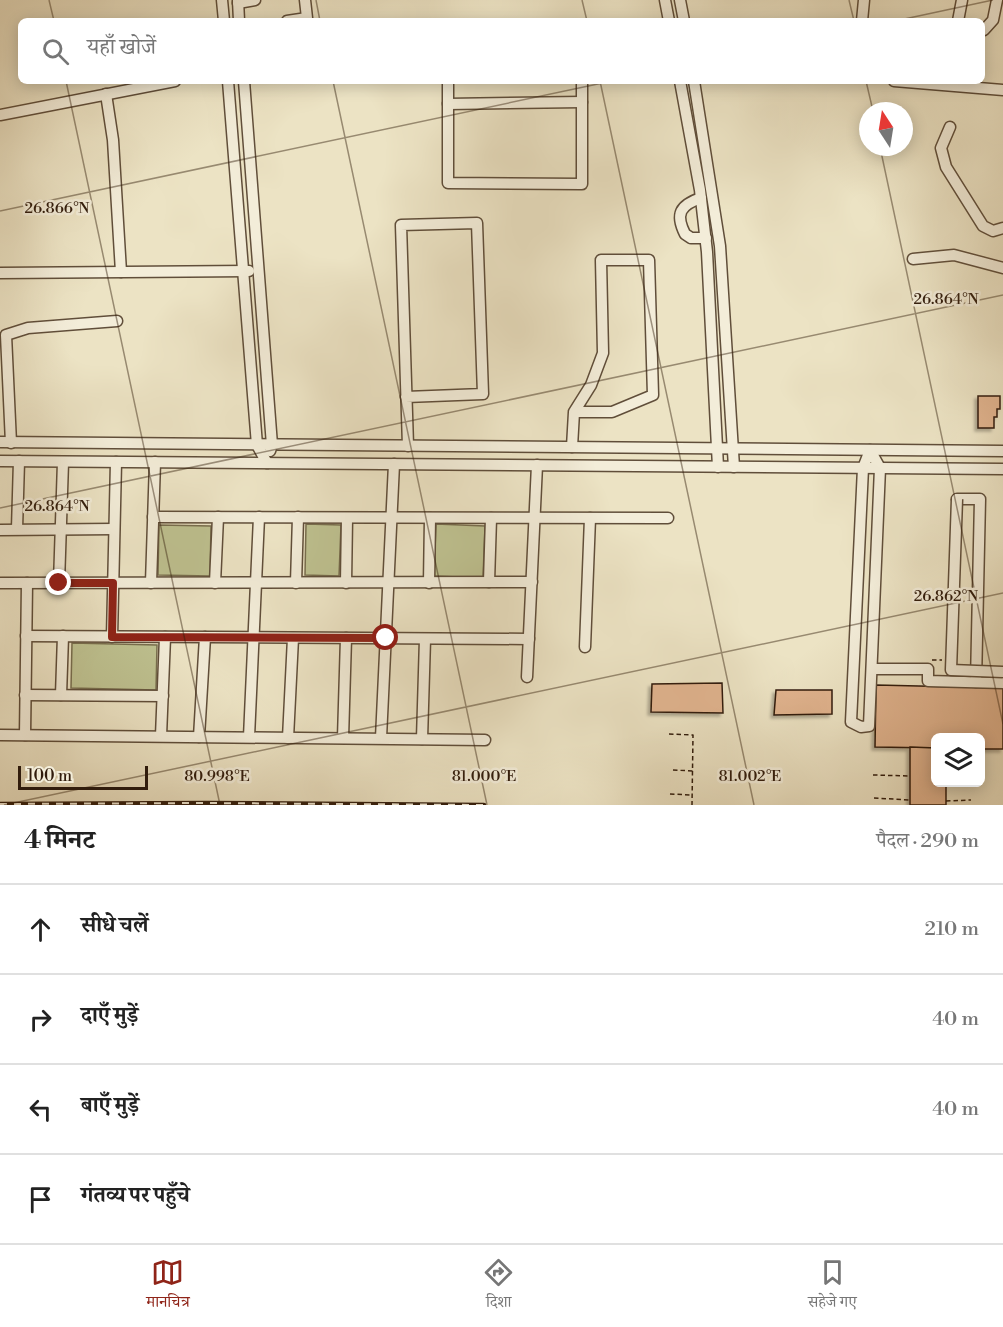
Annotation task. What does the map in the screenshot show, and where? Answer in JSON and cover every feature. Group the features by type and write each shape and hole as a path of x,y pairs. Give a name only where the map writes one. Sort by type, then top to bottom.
{"street":[{"path":"222,0 224,18"},
{"path":"239,18 238,2 255,0"},
{"path":"305,0 307,18"},
{"path":"665,0 668,18"},
{"path":"680,0 683,18"},
{"path":"862,18 864,0"},
{"path":"959,18 962,0"},
{"path":"985,29 993,20 997,0"},
{"path":"0,115 159,84"},
{"path":"228,84 257,445 267,463"},
{"path":"244,84 272,446 267,463"},
{"path":"448,84 447,183 582,184 582,84"},
{"path":"681,84 706,238 718,467"},
{"path":"694,84 720,246 735,467"},
{"path":"955,84 1003,90"},
{"path":"106,94 113,140 121,272"},
{"path":"448,104 582,102"},
{"path":"950,127 941,148 946,167 983,226 993,231 1003,228"},
{"path":"237,197 254,215"},
{"path":"701,198 686,204 680,211 681,226 685,234 691,238 706,238"},
{"path":"406,397 483,394 477,223 401,225 406,397 408,446"},
{"path":"913,259 954,255 1003,268"},
{"path":"572,447 574,412 591,386 603,353 601,261 649,260 653,395 612,412 574,412"},
{"path":"0,273 259,270"},
{"path":"117,321 28,328 6,335 5,442 1003,451"},
{"path":"870,450 880,468 869,726 861,728 851,722 863,468 870,450"},
{"path":"0,461 1003,469"},
{"path":"17,530 19,461"},
{"path":"59,583 63,462"},
{"path":"112,637 116,462"},
{"path":"151,583 155,462"},
{"path":"381,738 394,464"},
{"path":"527,677 537,465"},
{"path":"976,682 980,499 957,499 951,670 1003,672"},
{"path":"153,517 668,518"},
{"path":"215,583 218,517"},
{"path":"249,737 259,517"},
{"path":"296,583 298,518"},
{"path":"346,583 347,518"},
{"path":"429,583 430,518"},
{"path":"489,582 491,518"},
{"path":"585,647 590,518"},
{"path":"0,530 114,529"},
{"path":"0,583 532,582"},
{"path":"25,735 27,583"},
{"path":"26,636 529,639"},
{"path":"61,696 63,636"},
{"path":"161,736 165,637"},
{"path":"199,737 205,637"},
{"path":"288,738 293,638"},
{"path":"343,738 346,638"},
{"path":"422,739 425,639"},
{"path":"872,669 928,669 927,681 1003,683"},
{"path":"25,695 163,696"},
{"path":"0,735 485,740"}],"path":[{"path":"669,734 693,735 692,805"},
{"path":"673,770 693,771"},
{"path":"873,775 910,776"},
{"path":"670,794 692,795"},
{"path":"874,798 910,800"},
{"path":"946,801 971,800"}],"green space":[{"path":"306,524 341,525 339,576 305,575"},
{"path":"436,524 485,526 483,578 434,576"},
{"path":"159,525 211,526 210,576 158,575"},
{"path":"72,643 157,645 156,690 71,688"}],"building":[{"path":"978,396 1000,396 1000,409 997,409 997,417 994,417 994,428 978,428"},
{"path":"722,683 723,713 651,712 652,684"},
{"path":"876,685 1003,688 1003,749 985,749 985,733 931,733 931,748 875,747"},
{"path":"776,690 832,690 832,714 774,715"},
{"path":"910,747 931,748 931,787 946,787 946,805 910,805"}],"railway":[{"path":"0,804 484,805"}],"route":[{"path":"59,583 113,583 112,637 386,638"}]}
